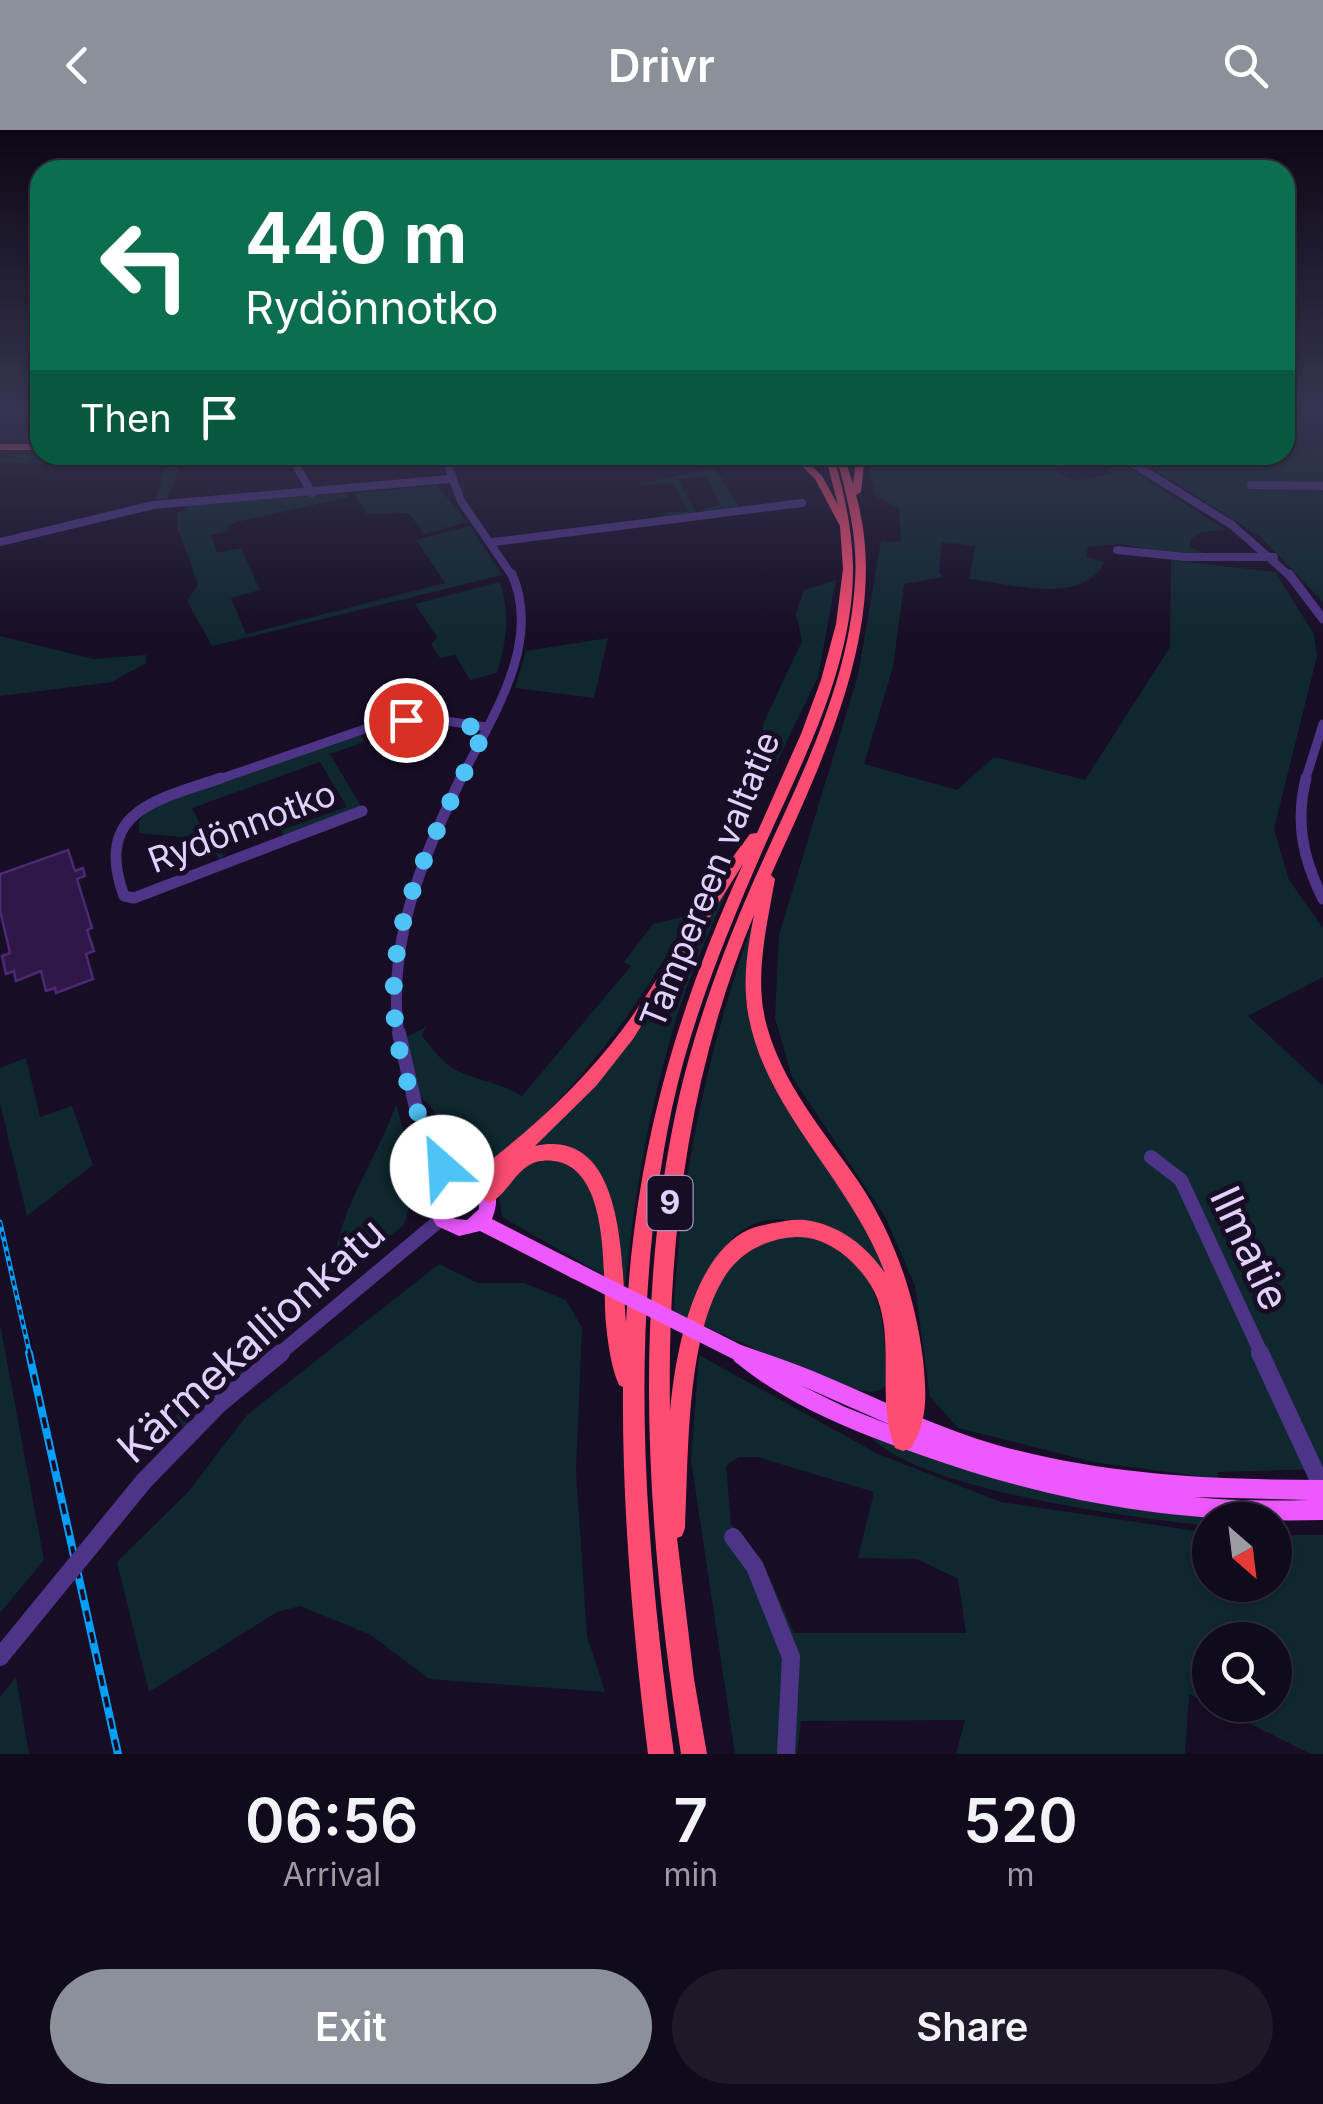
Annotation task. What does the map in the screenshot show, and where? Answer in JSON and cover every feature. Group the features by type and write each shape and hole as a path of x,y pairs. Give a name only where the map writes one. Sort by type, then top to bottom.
{"highway":[{"path":"825,489 849,536"},
{"name":"Tampereen valtatie","path":"661,1754 640,1584 632,1406 643,1221 675,1061 692,1002 828,680 845,616 849,536 837,489"},
{"name":"Tampereen valtatie","path":"694,1754 670,1576 659,1425 668,1214 679,1142 712,1004 831,712 858,619 864,563 852,489"},
{"path":"855,496 856,489"},
{"path":"484,1187 512,1153 612,1053 660,988 730,870 772,814"},
{"path":"774,845 755,963 757,1022 788,1102 856,1196 888,1253 908,1326 904,1428"},
{"path":"484,1187 519,1161 544,1152 575,1160 594,1178 609,1224 616,1325 632,1406"},
{"path":"670,1576 682,1412 696,1320 712,1276 736,1244 770,1229 802,1228 839,1240 863,1260 882,1287 888,1309 904,1428"}],"main road":[{"path":"451,1180 484,1187 489,1206 478,1221 455,1227 440,1220 436,1200 451,1180"},
{"path":"478,1221 740,1354 988,1470 1107,1496 1217,1510 1323,1510"},
{"path":"904,1428 989,1452 1115,1479 1217,1490 1323,1489"}],"street":[{"path":"310,489 312,493"},
{"path":"0,542 153,505 354,489"},
{"path":"451,1180 422,1128 410,1091 392,982 398,935 412,884 512,670 522,616 517,584 457,489"},
{"path":"1175,489 1274,556 1323,618"},
{"path":"494,542 802,502"},
{"path":"1118,550 1184,557 1274,556"},
{"name":"Rydönnotko","path":"362,811 134,898 124,896 110,862 112,844 136,811 154,800 386,722 433,719 486,728"},
{"path":"1323,724 1300,793 1298,817 1306,860 1323,898"},
{"name":"Ilmatie","path":"1150,1157 1180,1180 1323,1489"},
{"name":"Kärmekallionkatu","path":"0,1657 144,1481 219,1404 440,1220"},
{"path":"733,1537 755,1567 791,1658 786,1754"}],"shaded area":[{"path":"159,489 171,489 167,499 156,499"},
{"path":"440,489 467,522 424,534 409,513 367,514 354,493"},
{"path":"676,489 683,489 697,514 662,519 666,512 689,512"},
{"path":"712,489 728,489 739,507 704,513 704,508 720,505"},
{"path":"874,489 1161,489 1226,530 1202,532 1191,539 1189,547 1207,554 1169,553 1122,544 1088,547 1086,557 1104,562 1094,576 1080,584 1044,589 969,579 975,546 942,542 939,572 943,577 904,584 893,667 864,764 957,790 994,757 1085,780 1170,647 1171,560 1275,572 1314,634 1317,656 1274,829 1289,880 1323,928 1323,977 1248,1016 1323,1086 1323,1469 1218,1472 1219,1479 1093,1462 958,1428 930,1397 915,1286 886,1218 792,1077 775,1018 779,935 858,675 881,541 901,542 899,509 876,496"},
{"path":"1185,489 1323,489 1323,602 1262,538"},
{"path":"346,493 349,497 237,522 228,526 229,531 211,535 217,553 241,548 260,590 231,598 246,634 445,583 416,540 470,526 502,575 212,646 187,601 198,584 177,527 177,512 187,511 186,505"},
{"path":"836,580 818,677 752,813 746,804 764,722 802,641 796,614 804,590"},
{"path":"500,582 506,628 497,673 470,680 455,655 440,658 431,644 437,637 415,604"},
{"path":"0,636 93,659 146,655 146,663 112,682 0,696"},
{"path":"608,638 594,698 515,688 526,651"},
{"path":"360,733 364,742 330,754 362,808 284,836 281,830 347,807 320,762 192,808 205,834 214,837 224,856 220,860 209,846 212,840 139,833 139,821 151,807"},
{"path":"735,872 688,984 657,1087 625,1287 619,1285 600,1180 532,1150 571,1104"},
{"path":"690,915 647,987 572,1086 479,1171 461,1161 432,1108 417,1092 406,1037 426,1027 422,1036 448,1065 522,1096 631,966 624,962 653,924"},
{"path":"755,916 762,1060 791,1116 853,1202 892,1277 884,1280 802,1224 771,1220 753,1225 724,1249 703,1284 691,1320 674,1311 690,1159 711,1061"},
{"path":"26,1058 40,1117 72,1106 93,1165 27,1216 0,1103 0,1068"},
{"path":"396,1104 417,1179 404,1225 340,1275 318,1304 172,1438 167,1424 334,1268 342,1226"},
{"path":"543,1158 563,1164 589,1187 600,1220 607,1277 502,1217 499,1196 516,1169"},
{"path":"797,1235 825,1243 846,1256 862,1271 873,1290 884,1334 886,1386 881,1389 872,1392 840,1384 703,1325 716,1287 733,1262 758,1245"},
{"path":"439,1264 478,1283 524,1283 566,1300 582,1328 576,1471 587,1636 605,1692 429,1679 371,1635 300,1606 277,1612 149,1692 117,1562 189,1491 247,1415"},
{"path":"0,1324 44,1560 0,1613"},
{"path":"699,1355 878,1454 1001,1502 1192,1530 1192,1602 1292,1602 1292,1535 1323,1535 1323,1754 1311,1754 1247,1722 1292,1722 1292,1622 1192,1622 1192,1695 1189,1694 1185,1754 956,1754 965,1720 801,1721 797,1754 735,1754 691,1460","holes":["739,1457 757,1457 874,1492 858,1558 917,1559 958,1579 966,1633 794,1633 761,1559 731,1524 726,1466"]},
{"path":"868,1434 1017,1483 1113,1503 1192,1513 1192,1524 1028,1498 930,1471 893,1454"},
{"path":"16,1677 29,1754 0,1754 0,1697"}],"building":[{"path":"68,850 75,871 83,868 85,876 77,879 92,928 87,930 94,951 86,954 93,979 56,993 55,988 46,991 41,971 16,981 14,971 6,974 2,956 10,953 0,910 0,874"}],"railway":[{"path":"0,1222 30,1355"},
{"path":"29,1353 118,1754"}],"route":[{"path":"406,720 433,719 486,728 412,884 394,957 392,982 398,1039 422,1128 442,1167"}]}
